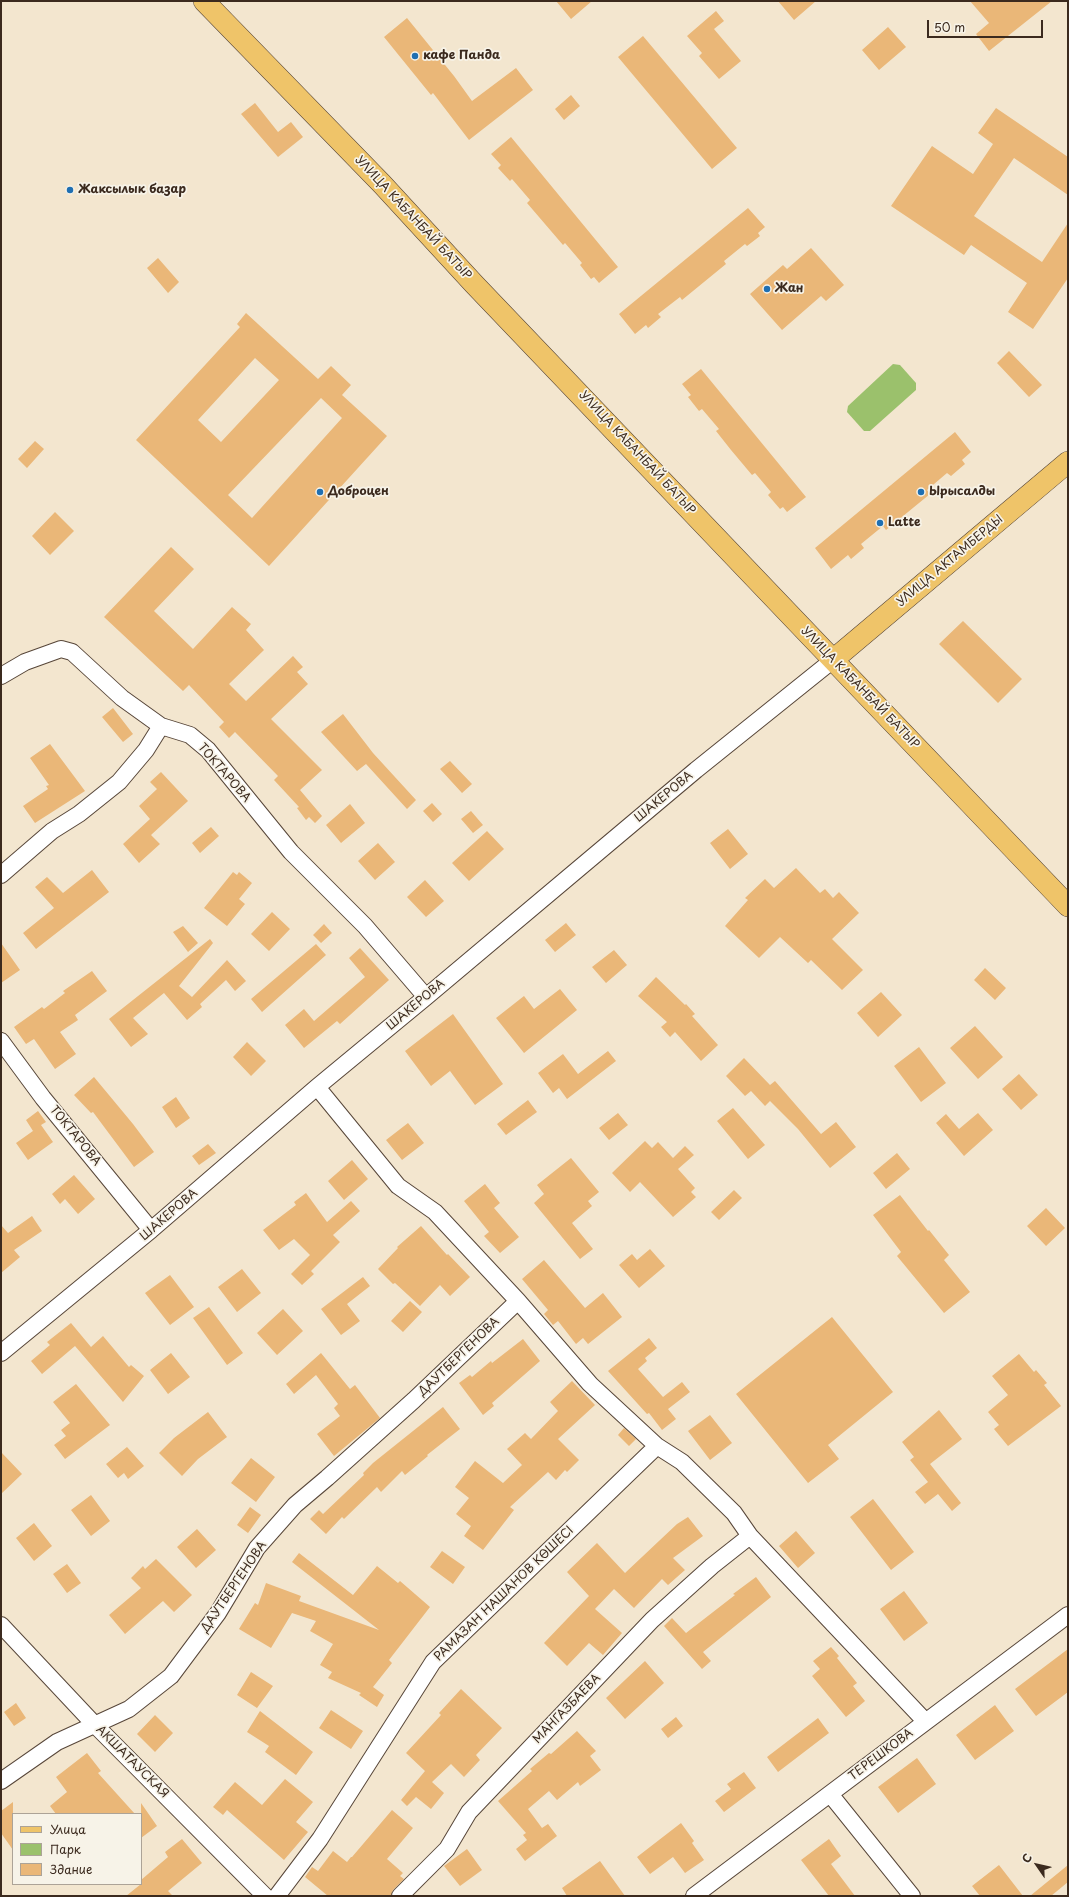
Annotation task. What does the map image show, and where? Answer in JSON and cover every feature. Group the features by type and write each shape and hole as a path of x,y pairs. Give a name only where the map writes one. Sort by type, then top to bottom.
{"main road":[{"name":"УЛИЦА КАБАНБАЙ БАТЫР","path":"204,1 362,163 474,284 1068,906"},
{"name":"УЛИЦА АКТАМБЕРДЫ","path":"833,660 1068,462"}],"street":[{"name":"ТОКТАРОВА","path":"1,676 25,662 61,648 72,652 122,698 161,726 190,735 208,750 291,852 365,926 426,997"},
{"name":"ШАКЕРОВА","path":"1,1353 151,1230 317,1087 696,770 833,660"},
{"path":"1,876 52,831 79,814 119,782 146,750 161,726"},
{"name":"ТОКТАРОВА","path":"1,1041 43,1098 151,1230"},
{"path":"317,1087 398,1186 435,1212 518,1301 590,1384 657,1446 682,1462 734,1513 750,1536 925,1721"},
{"name":"ДАУТБЕРГЕНОВА","path":"1,1781 57,1742 129,1709 171,1676 218,1613 258,1548 295,1505 408,1405 518,1301"},
{"name":"РАМАЗАН НАШАНОВ КӨШЕСІ","path":"276,1896 320,1839 433,1662 657,1446"},
{"name":"МАНГАЗБАЕВА","path":"400,1896 447,1849 469,1812 652,1620 712,1566 750,1536"},
{"name":"ТЕРЕШКОВА","path":"694,1896 1068,1615"},
{"name":"АКШАТАУСКАЯ","path":"1,1625 94,1724 265,1896"},
{"path":"830,1794 912,1896"}],"green space":[{"path":"893,364 900,365 916,383 916,390 870,431 864,431 847,412 848,406"}],"building":[{"path":"556,1 592,1 571,19"},
{"path":"778,1 816,1 794,20"},
{"path":"970,1 1052,1 989,51 976,34 989,23"},
{"path":"716,11 724,21 714,29 741,61 719,79 699,56 702,53 687,36"},
{"path":"407,18 454,76 472,101 516,68 533,90 469,140 433,93 431,95 384,37"},
{"path":"888,27 906,47 879,70 862,50"},
{"path":"643,36 737,148 712,169 618,57"},
{"path":"571,95 580,106 564,120 555,109"},
{"path":"255,103 278,132 291,122 303,137 278,157 241,114"},
{"path":"996,108 1068,157 1068,195 1014,158 974,216 1042,262 1068,223 1068,278 1033,329 1008,312 1027,283 971,245 964,255 891,206 932,146 973,174 993,144 978,133"},
{"path":"511,137 618,267 599,283 594,277 591,279 580,265 582,263 565,243 563,245 527,203 530,200 512,179 510,181 498,168 501,165 491,154"},
{"path":"748,208 765,227 758,233 760,236 747,246 745,244 724,261 726,264 682,300 680,297 658,314 661,317 648,328 646,325 635,334 619,314"},
{"path":"811,248 844,285 826,301 821,296 782,330 750,294 783,265 787,269"},
{"path":"158,258 179,282 168,293 147,268"},
{"path":"246,313 318,379 331,366 351,385 342,395 387,436 269,566 136,440 240,327 237,324","holes":["255,358 279,380 221,442 198,420","321,398 342,418 252,518 228,495"]},
{"path":"1009,351 1042,385 1029,397 997,363"},
{"path":"701,369 806,497 787,512 783,507 780,509 768,495 771,492 755,473 752,475 716,431 719,429 702,409 699,411 688,397 691,395 682,384"},
{"path":"955,432 971,452 962,460 965,464 951,476 947,473 927,490 930,494 886,530 883,526 861,544 864,548 851,559 848,555 831,569 815,548"},
{"path":"35,441 44,449 27,468 18,459"},
{"path":"55,512 74,531 50,555 32,536"},
{"path":"171,547 194,569 154,611 193,649 232,607 251,624 246,630 264,650 229,684 246,701 293,656 303,667 297,672 308,684 271,719 322,770 300,790 322,816 315,823 309,817 306,820 297,808 299,807 274,780 278,776 235,732 229,738 219,727 224,722 189,685 183,691 104,617"},
{"path":"963,621 1022,679 998,703 939,644"},
{"path":"113,708 133,734 123,742 102,717"},
{"path":"343,714 373,753 416,800 407,809 366,764 357,771 321,732"},
{"path":"50,744 85,791 35,823 23,806 48,789 46,786 49,785 30,758"},
{"path":"450,761 472,784 462,793 440,769"},
{"path":"161,772 188,801 151,835 160,844 139,863 123,844 150,819 139,806 157,789 150,782"},
{"path":"432,803 442,814 433,822 423,811"},
{"path":"350,804 365,823 341,843 326,825"},
{"path":"471,811 483,825 473,833 461,819"},
{"path":"211,827 219,836 200,853 192,843"},
{"path":"728,829 748,854 730,869 710,843"},
{"path":"487,831 504,849 469,881 452,863"},
{"path":"378,843 395,862 375,880 358,861"},
{"path":"796,868 820,893 825,889 833,898 839,892 859,913 832,939 863,970 842,990 811,960 808,963 780,937 759,958 725,926 748,900 745,898 765,879 774,888"},
{"path":"92,870 109,892 36,949 23,933 54,908 35,887 47,877 63,893"},
{"path":"233,872 237,875 239,872 252,883 239,899 245,904 227,926 204,908"},
{"path":"425,880 444,901 426,917 407,897"},
{"path":"272,912 290,929 269,951 251,934"},
{"path":"566,923 576,935 555,952 545,940"},
{"path":"324,924 332,933 321,943 313,935"},
{"path":"183,926 198,943 188,952 173,932"},
{"path":"210,939 213,943 179,986 192,997 227,960 246,981 235,991 226,980 200,1004 202,1007 187,1020 164,993 133,1018 148,1034 131,1047 109,1019"},
{"path":"1,943 20,970 1,983"},
{"path":"316,944 326,955 262,1012 251,999"},
{"path":"360,948 389,980 340,1024 337,1021 304,1048 285,1025 304,1009 314,1021 365,977 349,958"},
{"path":"614,950 627,965 606,983 592,967"},
{"path":"985,968 1006,988 995,1000 974,980"},
{"path":"92,971 107,991 75,1015 78,1020 60,1032 76,1054 55,1069 34,1039 26,1044 14,1027 42,1007 44,1009 65,993 63,991"},
{"path":"656,977 685,1005 686,1004 695,1014 692,1016 718,1045 701,1061 675,1032 670,1037 661,1027 667,1022 638,996"},
{"path":"560,989 577,1010 524,1053 496,1018 524,996 534,1009"},
{"path":"881,992 902,1015 878,1037 857,1013"},
{"path":"453,1014 503,1084 475,1105 450,1071 431,1086 405,1051"},
{"path":"975,1026 1003,1057 978,1079 950,1048"},
{"path":"247,1042 266,1061 251,1076 233,1057"},
{"path":"919,1047 946,1083 921,1102 894,1066"},
{"path":"608,1051 616,1061 567,1099 559,1088 553,1093 538,1073 563,1054 578,1074"},
{"path":"744,1058 770,1085 775,1081 821,1134 836,1122 856,1147 830,1168 798,1129 770,1101 765,1106 751,1091 745,1096 726,1076"},
{"path":"1019,1074 1038,1095 1021,1110 1002,1089"},
{"path":"94,1077 154,1152 134,1167 93,1112 91,1113 74,1095"},
{"path":"176,1097 190,1118 176,1128 162,1107"},
{"path":"528,1100 537,1112 506,1135 497,1124"},
{"path":"733,1108 765,1145 748,1159 717,1121"},
{"path":"38,1111 46,1122 41,1125 53,1142 28,1160 16,1143 33,1131 26,1120"},
{"path":"618,1113 628,1125 609,1140 599,1128"},
{"path":"978,1113 993,1130 964,1156 936,1123 946,1114 959,1129"},
{"path":"408,1123 424,1143 402,1160 386,1140"},
{"path":"645,1141 652,1148 658,1142 673,1158 685,1146 694,1155 678,1169 695,1188 691,1192 696,1197 673,1217 640,1182 630,1192 612,1173"},
{"path":"208,1144 216,1153 199,1165 192,1156"},
{"path":"897,1153 910,1169 886,1189 873,1173"},
{"path":"571,1158 599,1192 588,1201 592,1206 572,1223 593,1249 580,1259 534,1203 544,1194 537,1185"},
{"path":"352,1160 368,1179 344,1200 328,1181"},
{"path":"74,1175 95,1199 78,1214 65,1199 60,1204 52,1194"},
{"path":"485,1184 500,1203 494,1208 519,1237 500,1253 484,1236 489,1232 464,1201"},
{"path":"734,1190 742,1198 719,1220 711,1212"},
{"path":"306,1193 327,1222 351,1201 360,1211 333,1235 340,1242 311,1271 314,1274 302,1285 291,1274 310,1255 294,1239 279,1250 263,1230 296,1205 294,1202"},
{"path":"900,1195 949,1255 944,1260 970,1292 944,1313 897,1256 901,1252 873,1215"},
{"path":"1046,1208 1065,1228 1046,1246 1027,1226"},
{"path":"32,1216 42,1231 14,1250 20,1257 1,1273 1,1225 8,1233"},
{"path":"421,1226 447,1255 448,1254 470,1277 450,1296 440,1285 420,1306 395,1283 393,1284 378,1269 398,1248 397,1247"},
{"path":"650,1249 665,1266 639,1288 619,1265 632,1254 637,1260"},
{"path":"544,1260 585,1308 603,1293 622,1317 588,1344 583,1338 576,1344 558,1321 553,1325 544,1314 548,1310 522,1279"},
{"path":"242,1269 261,1293 237,1312 218,1287"},
{"path":"170,1275 194,1307 170,1325 145,1293"},
{"path":"363,1277 370,1286 347,1304 360,1321 341,1335 321,1309"},
{"path":"410,1301 422,1312 403,1332 391,1321"},
{"path":"209,1307 243,1353 227,1365 193,1318"},
{"path":"283,1309 303,1331 277,1355 257,1333"},
{"path":"832,1317 893,1392 828,1445 839,1459 808,1483 736,1394"},
{"path":"71,1323 91,1347 103,1336 129,1367 131,1365 144,1376 123,1402 75,1346 42,1374 31,1361 50,1345 47,1342"},
{"path":"649,1338 657,1348 645,1358 647,1361 638,1369 663,1397 682,1382 690,1392 668,1409 676,1419 662,1430 649,1413 647,1414 608,1371"},
{"path":"523,1339 540,1361 492,1403 494,1406 483,1415 459,1383 470,1375 472,1377 491,1361 492,1363"},
{"path":"171,1353 190,1377 168,1394 150,1370"},
{"path":"321,1353 350,1389 355,1385 380,1418 334,1456 317,1434 340,1416 334,1408 338,1404 316,1375 294,1394 286,1384"},
{"path":"1019,1354 1034,1372 1036,1370 1047,1383 1044,1385 1061,1406 1008,1446 994,1429 999,1425 988,1412 1008,1395 992,1376"},
{"path":"572,1381 595,1405 558,1439 579,1460 567,1472 565,1470 556,1480 548,1472 510,1507 514,1510 483,1550 464,1536 471,1526 456,1514 469,1498 455,1487 475,1461 503,1483 522,1465 507,1449 525,1433 531,1439 558,1411 550,1402"},
{"path":"76,1384 110,1425 65,1459 54,1445 66,1436 61,1430 70,1423 53,1402"},
{"path":"443,1407 460,1429 427,1455 428,1456 405,1475 402,1471 381,1492 377,1487 344,1519 342,1517 326,1534 310,1519 319,1510 323,1514 364,1475 363,1473 373,1463"},
{"path":"939,1410 962,1439 930,1464 961,1503 952,1511 938,1494 925,1504 915,1492 928,1482 910,1460 914,1457 902,1442"},
{"path":"208,1412 227,1437 198,1459 182,1476 159,1453 174,1438"},
{"path":"710,1415 732,1443 710,1460 688,1431"},
{"path":"624,1428 636,1439 629,1446 618,1435"},
{"path":"127,1447 144,1466 128,1479 124,1473 118,1478 106,1464"},
{"path":"1,1452 22,1474 1,1494"},
{"path":"251,1458 275,1477 256,1502 231,1483"},
{"path":"91,1495 110,1521 91,1536 71,1510"},
{"path":"873,1499 914,1552 891,1570 850,1517"},
{"path":"250,1507 261,1515 248,1533 237,1525"},
{"path":"688,1517 703,1536 673,1558 685,1570 668,1585 662,1579 634,1608 614,1589 595,1609 622,1633 603,1655 589,1643 567,1666 544,1643 589,1596 567,1572 597,1543 625,1573 677,1524"},
{"path":"34,1523 52,1546 34,1561 16,1538"},
{"path":"197,1529 216,1550 196,1568 177,1547"},
{"path":"796,1531 815,1553 798,1568 779,1546"},
{"path":"442,1551 465,1567 453,1584 430,1567"},
{"path":"299,1553 353,1595 377,1566 398,1583 400,1581 430,1607 389,1660 392,1663 373,1687 384,1695 377,1707 359,1695 361,1693 328,1678 332,1672 320,1665 333,1644 310,1631 316,1621 292,1613 271,1648 239,1629 255,1603 258,1605 266,1583 301,1596 299,1601 379,1630 292,1562"},
{"path":"156,1559 192,1595 174,1612 163,1601 125,1634 109,1615 141,1588 131,1578 143,1566 145,1569"},
{"path":"67,1564 81,1583 67,1593 53,1574"},
{"path":"756,1577 771,1597 703,1652 711,1661 702,1669 664,1626 672,1618 686,1633"},
{"path":"904,1591 928,1623 904,1641 880,1609"},
{"path":"831,1647 839,1656 837,1658 857,1683 853,1686 865,1701 846,1717 812,1676 820,1669 813,1661"},
{"path":"1068,1649 1068,1692 1036,1716 1015,1689"},
{"path":"645,1661 664,1683 625,1719 606,1698"},
{"path":"251,1672 273,1686 257,1708 237,1695"},
{"path":"461,1689 502,1728 476,1755 480,1760 464,1777 451,1764 432,1782 444,1793 431,1809 416,1797 407,1806 401,1800 425,1771 406,1753 441,1715 439,1713"},
{"path":"16,1703 26,1718 14,1726 4,1712"},
{"path":"995,1705 1014,1731 975,1760 956,1735"},
{"path":"331,1710 363,1731 351,1749 319,1728"},
{"path":"260,1711 313,1752 296,1775 265,1752 269,1746 247,1732"},
{"path":"155,1715 173,1733 155,1752 137,1734"},
{"path":"676,1717 683,1726 668,1738 661,1729"},
{"path":"818,1718 829,1733 778,1772 767,1757"},
{"path":"577,1731 596,1751 590,1756 601,1770 580,1786 578,1782 557,1800 549,1791 528,1809 542,1828 548,1824 557,1836 525,1861 516,1849 527,1840 523,1835 526,1833 498,1801 532,1771 530,1769 549,1753 551,1754"},
{"path":"87,1753 101,1771 98,1773 134,1813 55,1813 50,1806 67,1792 56,1777"},
{"path":"917,1758 936,1784 898,1813 878,1787"},
{"path":"744,1772 756,1788 724,1812 715,1801 731,1789 727,1784"},
{"path":"285,1779 313,1802 296,1822 308,1832 284,1860 227,1810 223,1815 213,1807 235,1782 262,1805"},
{"path":"13,1802 12,1849 1,1833 1,1811"},
{"path":"141,1803 157,1826 142,1837 142,1813"},
{"path":"392,1810 413,1828 387,1859 403,1873 400,1876 404,1879 393,1890 391,1896 328,1896 305,1877 312,1867 318,1871 333,1851 347,1862"},
{"path":"681,1823 694,1841 692,1843 704,1860 685,1873 673,1857 650,1874 637,1857"},
{"path":"182,1839 202,1863 168,1891 173,1896 126,1896 140,1885 142,1885 142,1879 168,1857 165,1852"},
{"path":"829,1839 841,1856 831,1864 855,1896 829,1896 801,1860"},
{"path":"467,1849 482,1870 460,1886 444,1866"},
{"path":"600,1861 625,1896 567,1896 562,1888"},
{"path":"999,1865 1023,1896 980,1896 972,1886"},
{"path":"1068,1865 1068,1882 1051,1896 1030,1896"}],"place":[{"name":"кафе Панда","path":"415,56"},
{"name":"Жаксылык базар","path":"70,190"},
{"name":"Жан","path":"767,289"},
{"name":"Доброцен","path":"320,492"},
{"name":"Ырысалды","path":"921,492"},
{"name":"Latte","path":"880,523"}]}
